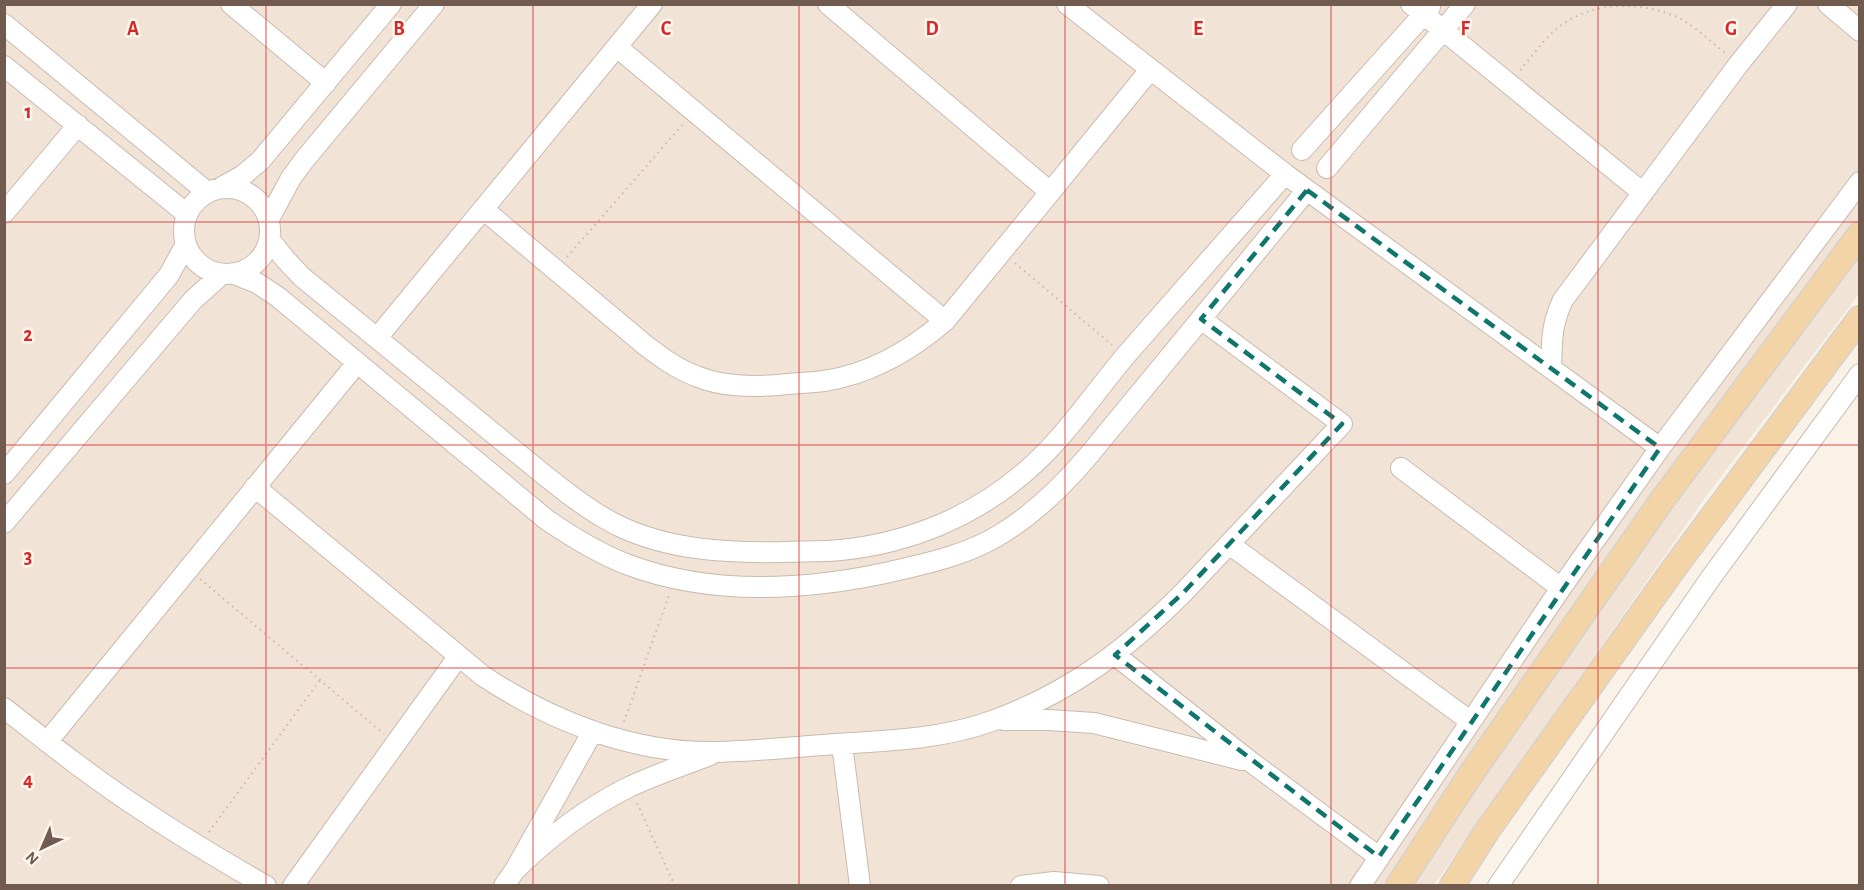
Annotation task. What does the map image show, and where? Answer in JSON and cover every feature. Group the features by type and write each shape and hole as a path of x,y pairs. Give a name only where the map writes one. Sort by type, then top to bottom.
{"main road":[{"path":"1398,885 1469,777 1660,503 1860,234"},
{"path":"1452,885 1487,831 1672,571 1860,318"}],"street":[{"path":"231,4 326,82"},
{"path":"391,4 260,161 242,176 195,201 187,214 184,229 186,244 194,258 206,269 252,281 268,290 531,507 572,537 626,564 674,579 743,587 822,584 863,578 936,562 969,551 1001,534 1033,512 1063,485 1307,190"},
{"path":"269,219 285,188 305,159 434,4"},
{"path":"377,338 652,4"},
{"path":"828,4 1050,192"},
{"path":"1067,4 1285,174 1660,448"},
{"path":"1327,168 1465,4"},
{"path":"1551,368 1552,331 1563,300 1738,64 1787,4"},
{"path":"1828,4 1860,31"},
{"path":"1302,150 1422,8 1442,30 1643,193"},
{"path":"4,24 215,189 237,188 251,194 263,205 269,219 270,240 263,256 251,268 228,274 193,300 4,524"},
{"path":"618,47 945,321"},
{"path":"4,66 187,214"},
{"path":"483,209 670,364 698,377 728,385 759,386 824,381 851,375 902,354 945,321 1150,70"},
{"path":"4,213 78,125"},
{"path":"270,240 302,277 543,474 580,502 619,526 662,542 709,550 755,553 841,550 904,539 948,522 989,500 1026,472 1058,438 1125,356 1285,174"},
{"path":"1360,885 1561,588 1660,448 1860,182"},
{"path":"4,474 169,275 186,244"},
{"path":"255,487 458,657 510,694 538,709 593,731 651,747 717,752 842,744 942,734 968,729 1056,693 1115,655 1161,615 1342,423 1201,319"},
{"path":"47,742 357,363"},
{"path":"1498,885 1710,579 1860,374"},
{"path":"1401,468 1561,588"},
{"path":"1229,544 1470,721"},
{"path":"1115,655 1251,762 1379,857"},
{"path":"293,885 458,657"},
{"path":"4,708 96,779 199,847 266,885"},
{"path":"993,720 1094,723 1251,762"},
{"path":"510,878 593,731"},
{"path":"842,744 860,885"},
{"path":"510,878 556,832 579,816 630,787 717,752"},
{"path":"1021,885 1054,882 1099,885"}],"path":[{"path":"1508,83 1553,32 1571,19 1592,10 1613,5 1636,5 1658,9 1678,17 1738,64"},
{"path":"556,270 695,111"},
{"path":"1001,252 1125,356"},
{"path":"188,569 395,743"},
{"path":"618,739 674,579"},
{"path":"199,847 320,680"},
{"path":"630,787 675,885"}],"highlighted area":[{"path":"1307,190 1660,448 1379,857 1115,655 1183,593 1342,424 1201,319"}],"shaded area":[{"path":"5,5 1859,5 1859,294 1707,495 1434,885 5,886"}]}
